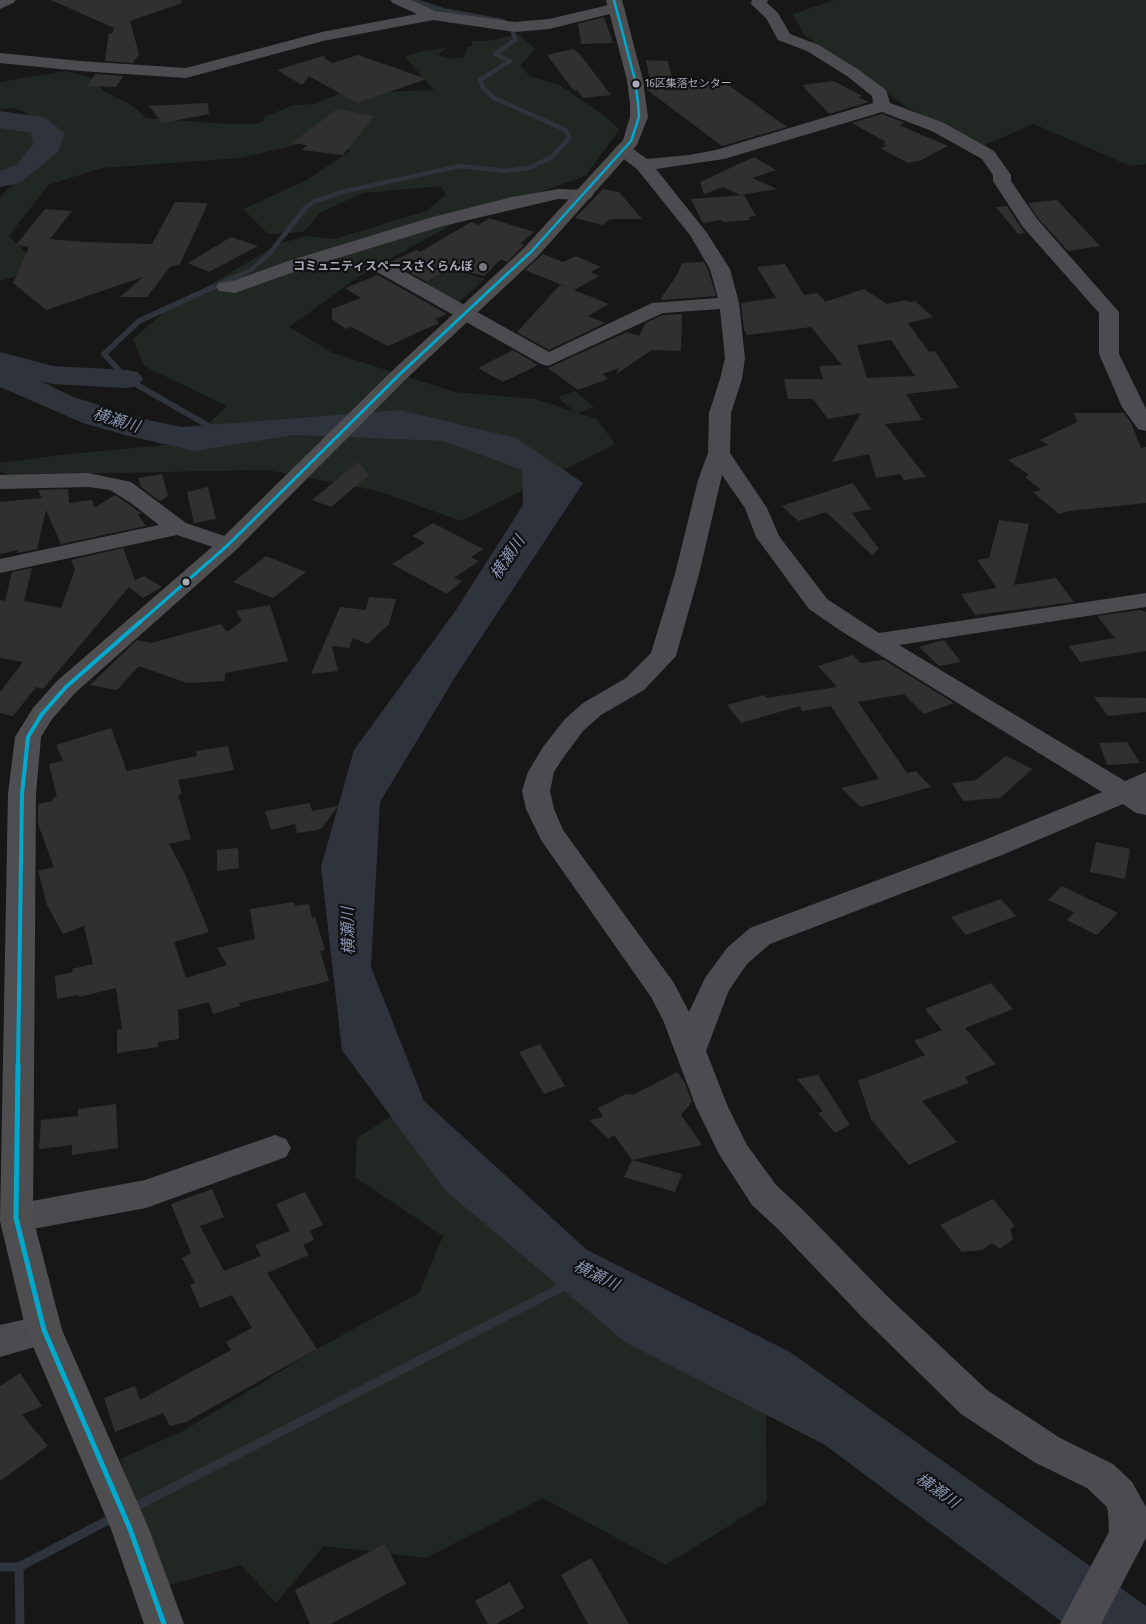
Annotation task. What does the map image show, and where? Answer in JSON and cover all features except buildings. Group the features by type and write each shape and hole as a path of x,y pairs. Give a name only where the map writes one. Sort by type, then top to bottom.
{"main road":[{"path":"164,1624 130,1530 44,1330 16,1218 22,794 28,737 42,714 66,687 228,545 399,375 531,252 631,141 639,116 635,80 615,4"}],"street":[{"path":"0,4 8,0"},
{"path":"398,0 510,26 527,27 554,23 615,4"},
{"path":"760,0 759,4 772,16 784,37 813,48 852,73 880,94 882,106"},
{"path":"0,58 89,67 186,73 434,8"},
{"path":"643,165 689,160 718,154 882,106 938,127 988,155 1002,175 1002,181 1030,223 1108,312 1109,354 1133,407 1146,424"},
{"path":"623,150 643,165 703,240 720,269 729,303 735,358 732,379 720,413 719,453 709,480 689,566 663,656 635,684 592,709 574,725 552,753 541,772 536,791 540,809 551,833 663,991 678,1020 712,1107 735,1154 764,1195 790,1219 874,1306 974,1402 1047,1450 1100,1476 1119,1494 1127,1507 1128,1535 1080,1624"},
{"path":"226,287 235,287 295,265 436,222 558,194 584,195"},
{"path":"384,268 548,360 659,307 729,303"},
{"path":"719,453 756,508 768,537 818,604 875,641 1011,722 1139,793"},
{"path":"0,482 88,480 112,484 123,488 139,498 178,528 228,545"},
{"path":"0,566 28,562 178,528"},
{"path":"875,641 1146,600"},
{"path":"690,1051 716,986 736,956 760,936 1139,793"},
{"path":"16,1218 146,1194 275,1148"},
{"path":"0,1341 44,1330"}],"shaded area":[{"path":"834,0 1146,0 1146,164 1130,166 1034,124 982,146 905,106 805,36 793,14"},
{"path":"518,34 535,49 520,66 531,77 558,84 609,119 619,130 585,176 458,221 361,275 289,327 333,353 455,392 535,399 575,412 558,397 575,391 594,407 578,413 597,419 615,444 461,521 378,491 267,470 8,475 0,471 0,463 69,454 188,443 227,406 144,366 133,339 162,314 278,244 306,236 335,239 426,211 446,195 441,186 363,193 321,212 303,232 268,234 243,209 307,180 350,151 326,138 240,158 102,168 48,185 9,236 40,268 0,281 0,197 14,183 0,178 0,126 29,114 13,108 0,109 0,82 66,71 90,78 104,91 133,106 146,118 226,124 257,124 262,122 266,116 294,105 315,104 339,94 434,90 405,57 419,52 444,48 447,49 439,53 440,56 452,59 464,57 468,47 472,46 472,41 487,41"},
{"path":"452,269 485,279 455,306 420,286"},
{"path":"393,1115 766,1409 767,1502 666,1565 543,1498 426,1558 324,1546 276,1603 241,1565 162,1587 120,1459 183,1431 317,1349 419,1293 443,1236 355,1177 357,1138"}],"water":[{"path":"0,111 44,117 65,133 58,152 20,183 0,187 0,171 16,165 33,144 31,133 0,128"},
{"name":"横瀬川","path":"0,361 73,397 148,420 182,427 400,410 516,438 583,483 457,674 380,802 371,967 424,1101 587,1250 790,1352 1146,1606 1146,1624 1065,1624 825,1445 625,1342 445,1190 342,1050 321,867 354,750 456,610 523,505 522,470 444,441 294,435 195,451 83,423 0,387"}],"waterway":[{"path":"242,274 252,269 270,253 305,208 315,201 346,191 460,166 506,171 529,168 552,157 569,138 566,130 494,98 483,88 480,80 510,61 495,54 515,40 513,31 503,21 442,10 413,0"},
{"path":"214,429 127,379 104,354 139,321 242,274"},
{"path":"0,361 52,375 127,379"},
{"path":"131,1509 568,1284"},
{"path":"19,1567 114,1517"},
{"path":"0,1567 19,1567"},
{"path":"19,1567 20,1624"}],"transit line":[{"path":"164,1624 130,1529 44,1330 16,1218 22,794 28,737 42,714 66,687 228,545 399,375 531,252 631,141 639,117 638,103 635,80 614,0"}],"place":[{"name":"16区集落センター","path":"636,84"},
{"name":"コミュニティスペースさくらんぼ","path":"483,267"}]}
